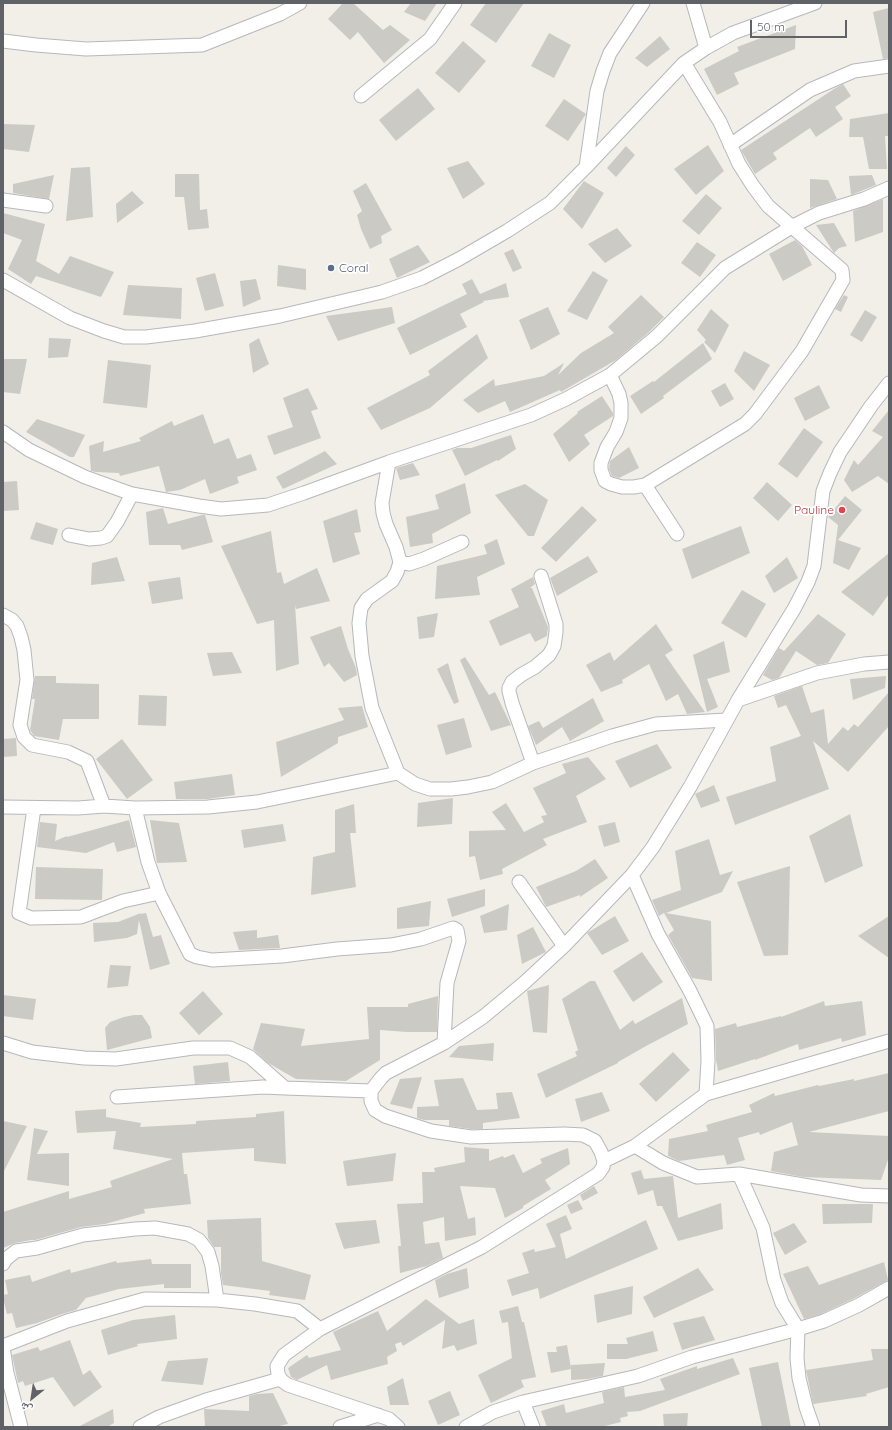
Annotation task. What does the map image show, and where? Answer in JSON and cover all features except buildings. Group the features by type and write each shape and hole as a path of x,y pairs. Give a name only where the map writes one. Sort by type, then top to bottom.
{"street":[{"path":"3,41 86,49 202,44 280,14 300,3"},
{"path":"361,96 430,39 455,3"},
{"path":"586,167 597,91 603,70 610,53 643,3"},
{"path":"693,3 706,48"},
{"path":"3,280 70,318 124,337 195,331 280,316 382,292 422,278 459,259 507,231 550,203 684,63 706,48 733,33 815,3"},
{"path":"610,375 619,394 621,403 621,418 616,432 607,447 601,463 601,470 605,481 622,487 634,488 645,485 739,428 754,414 802,351 843,280 842,270 793,226 768,206 757,191 739,164 720,122 684,63"},
{"path":"730,145 810,90 854,71 889,66"},
{"path":"3,432 29,450 85,477 132,494 221,509 268,505 388,462 531,415 566,399 610,375 657,336 725,268 793,226 819,213 864,199 889,188"},
{"path":"3,200 46,206"},
{"path":"398,1427 389,1419 378,1414 288,1385 280,1378 277,1366 284,1355 320,1329 482,1247 598,1174 603,1167 604,1161 601,1152 594,1141 583,1135 564,1134 471,1137 431,1131 385,1116 375,1110 371,1101 371,1091 386,1073 444,1042 483,1017 502,1002 564,946 632,875 653,847 690,787 726,720 794,609 808,582 814,566 824,491 830,473 845,446 871,406 889,383"},
{"path":"388,462 382,503 383,513 386,524 396,546 400,562 392,581 367,599 361,608 360,623 362,656 372,708 398,773 415,784 430,789 468,787 492,782 533,763 612,736 656,724 726,720"},
{"path":"645,485 677,534"},
{"path":"69,535 89,539 107,536 117,522 132,494"},
{"path":"400,562 409,564 462,542"},
{"path":"533,763 512,703 509,688 512,682 520,675 535,667 548,655 554,646 556,624 541,576"},
{"path":"3,615 12,620 17,626 24,650 27,680 20,725 24,737 32,745 68,752 87,762 104,806"},
{"path":"738,700 817,673 864,664 889,662"},
{"path":"3,806 34,808 78,808 104,806 135,808 208,807 257,802 398,773"},
{"path":"34,808 19,913 31,918 81,916 123,901 159,892"},
{"path":"135,808 148,862 159,892 190,954 197,957 212,960 282,956 391,944 421,939 453,928 457,930 459,941 447,983 444,1042"},
{"path":"632,875 658,934 707,1026 708,1061 706,1094"},
{"path":"519,882 564,946"},
{"path":"604,1161 635,1146 706,1094 889,1041"},
{"path":"3,1043 32,1052 84,1058 116,1059 193,1048 230,1048 250,1057 285,1088"},
{"path":"117,1097 263,1087 371,1091"},
{"path":"635,1146 663,1163 697,1177 739,1174 861,1195 889,1196"},
{"path":"739,1174 763,1228 774,1280 782,1303 798,1329 797,1358 806,1407 812,1427"},
{"path":"3,1264 6,1259 16,1251 36,1248 83,1235 154,1228 188,1234 199,1240 208,1252 212,1266 217,1300"},
{"path":"466,1427 493,1412 523,1402 638,1376 692,1357 824,1321 859,1306 889,1288"},
{"path":"21,1427 5,1373 3,1347 67,1321 145,1299 217,1300 255,1304 297,1311 320,1329"},
{"path":"140,1427 159,1417 206,1400 280,1378"},
{"path":"523,1402 533,1427"},
{"path":"340,1427 378,1414"}],"place":[{"name":"Coral","path":"331,268"},
{"name":"Pauline","path":"842,510"}]}
